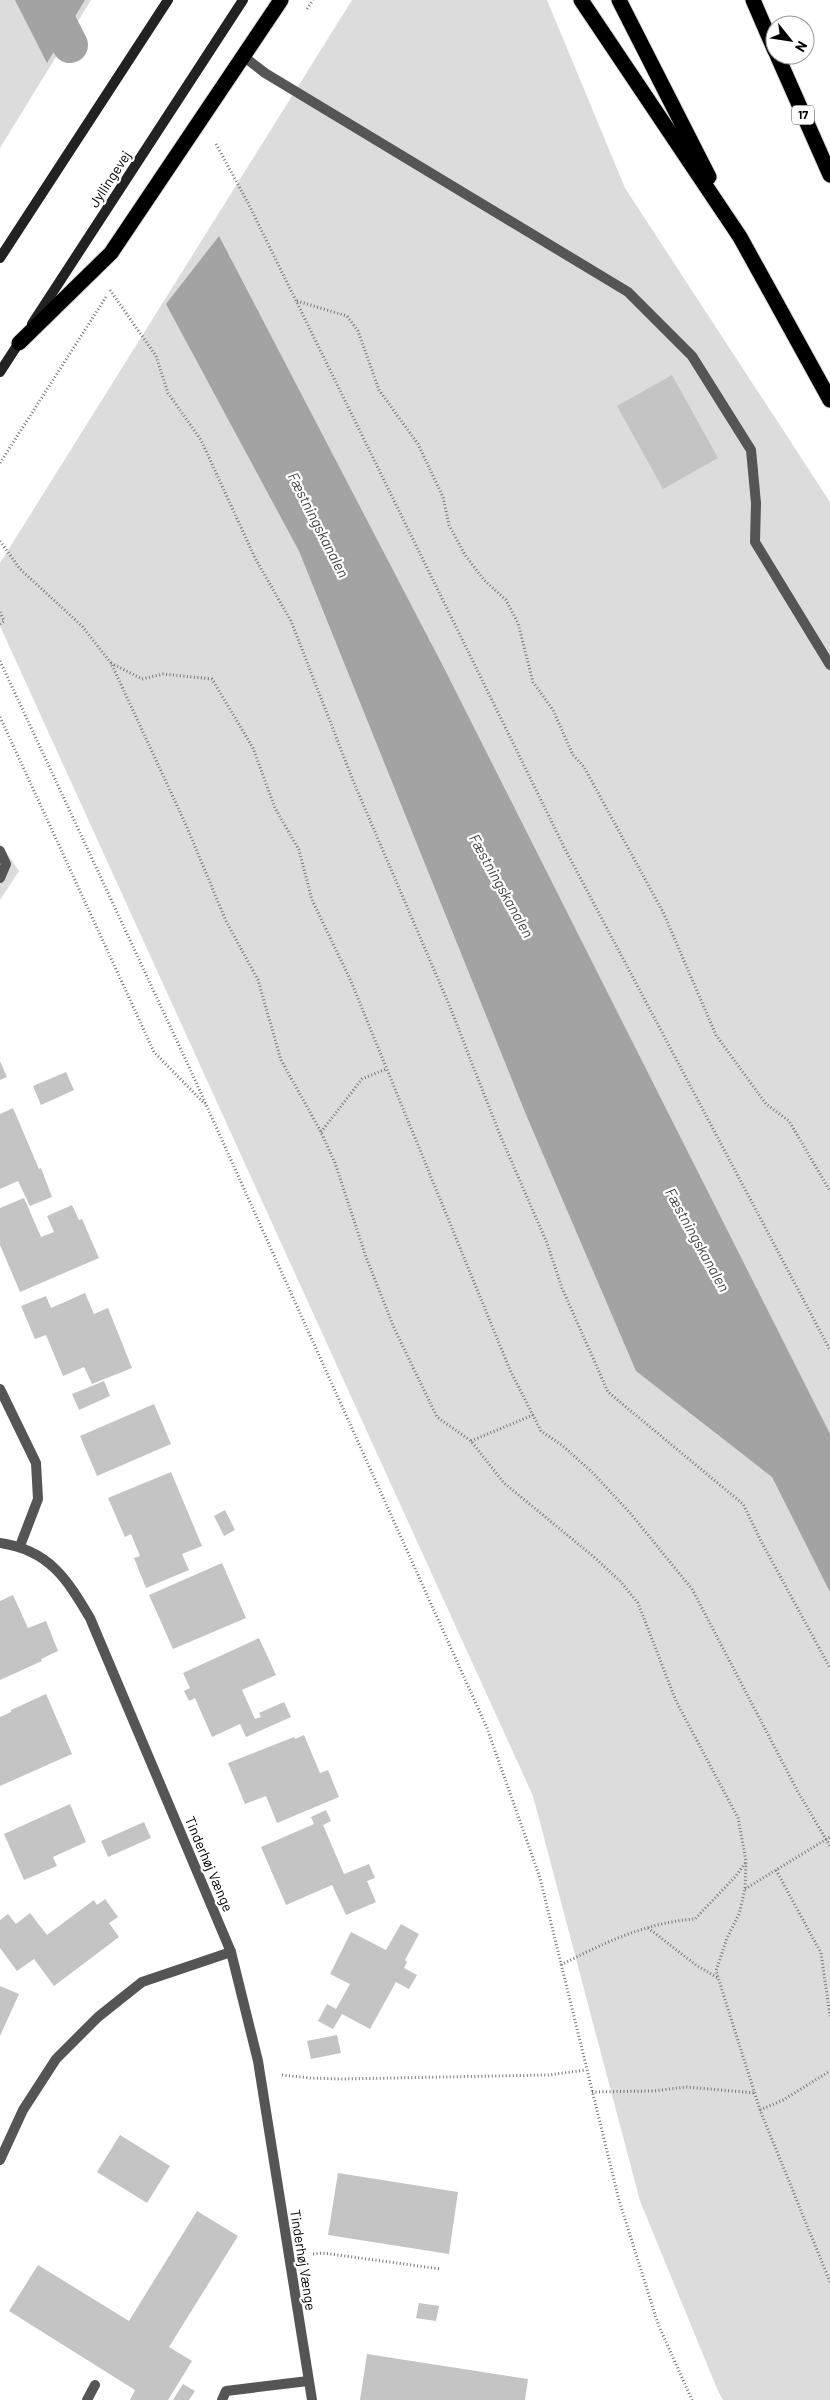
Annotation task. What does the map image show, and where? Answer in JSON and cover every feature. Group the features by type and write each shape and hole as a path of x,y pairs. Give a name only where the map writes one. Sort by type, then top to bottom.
{"highway":[{"path":"19,343 111,254 281,0"},
{"path":"581,0 740,238"},
{"path":"619,0 740,238 830,400"},
{"path":"753,0 765,28"},
{"name":"17","path":"781,65 830,175"}],"street":[{"path":"0,258 168,0"},
{"name":"Jyllingevej","path":"0,372 243,0"},
{"path":"243,56 265,73 628,292 692,356 751,450 756,503 755,542 830,665"},
{"path":"0,851 6,864 0,878"},
{"path":"0,1389 36,1463 38,1499 20,1546 0,1543"},
{"name":"Tinderhøj Vænge","path":"20,1546 50,1563 71,1586 90,1618 231,1952 260,2071 312,2400"},
{"path":"0,2160 23,2110 56,2059 98,2017 142,1982 231,1952"},
{"path":"222,2400 226,2391 308,2381"},
{"path":"87,2400 95,2385"}],"path":[{"path":"215,141 296,301 565,849 830,1350"},
{"path":"110,290 156,356 168,392 201,440 255,558 290,621 354,783 450,1007 500,1135 547,1243 562,1288 608,1392 743,1504 761,1542 830,1668"},
{"path":"296,301 347,316 358,331 380,390 418,444 443,496 449,524 466,555 484,580 506,600 518,623 533,682 553,710 573,755 584,767 663,912 716,1035 766,1104 789,1121 830,1191"},
{"path":"0,541 20,569 82,626 111,663 186,825 226,921 258,980 281,1060 321,1132 335,1163 366,1257 402,1346 437,1417 471,1441 504,1484 594,1557 620,1581 638,1603 676,1700 738,1818 746,1861 745,1889 739,1914 727,1938 716,1971 760,2110 830,2282"},
{"path":"0,612 4,622 0,624"},
{"path":"0,661 207,1106 487,1728 540,1878 619,2200 658,2324 692,2400"},
{"path":"111,663 142,679 163,674 212,679 253,748 275,808 299,850 312,900 342,961 510,1370 533,1416 541,1431 563,1446 581,1462 631,1514 692,1589 798,1792 828,1838 830,1846"},
{"path":"0,717 154,1052 207,1106"},
{"path":"321,1132 362,1079 386,1069"},
{"path":"471,1441 533,1416"},
{"path":"745,1889 828,1838"},
{"path":"562,1965 587,1952 648,1928 676,1920 695,1919 735,1877 746,1861"},
{"path":"776,1870 821,1952 830,2016"},
{"path":"648,1928 696,1965 718,1979"},
{"path":"260,2071 310,2078 340,2079 548,2075 586,2070"},
{"path":"760,2110 783,2100 830,2071"},
{"path":"592,2092 654,2091 686,2087 756,2093"},
{"path":"288,2256 323,2253 442,2269"}],"shaded area":[{"path":"0,0 91,0 0,148"},
{"path":"352,0 547,0 625,188 830,502 830,2400 723,2400 718,2391 640,2201 533,1796 0,626 0,563"},
{"path":"0,843 19,871 0,900"}],"water":[{"path":"15,0 85,0 47,63"},
{"path":"219,236 444,668 830,1434 830,1592 772,1477 636,1371 527,1117 299,551 166,304"}],"building":[{"path":"672,375 718,458 663,489 617,406"},
{"path":"0,1061 7,1077 0,1080"},
{"path":"66,1072 74,1090 41,1105 33,1086"},
{"path":"13,1108 39,1169 41,1168 52,1197 30,1206 18,1181 0,1189 0,1114"},
{"path":"24,1198 41,1237 54,1232 47,1216 72,1205 79,1220 82,1219 99,1258 20,1292 0,1245 0,1208"},
{"path":"85,1293 94,1314 108,1308 132,1368 92,1384 84,1367 63,1376 46,1335 35,1339 21,1306 46,1296 51,1308"},
{"path":"104,1381 110,1396 79,1410 72,1394"},
{"path":"154,1404 171,1444 97,1476 80,1436"},
{"path":"171,1472 202,1546 182,1554 189,1570 146,1588 134,1558 140,1556 131,1534 125,1537 108,1498"},
{"path":"225,1510 235,1530 224,1536 214,1516"},
{"path":"222,1563 246,1618 173,1649 149,1595"},
{"path":"13,1595 28,1628 46,1621 58,1651 41,1659 42,1661 0,1680 0,1601"},
{"path":"259,1638 276,1675 242,1690 255,1719 261,1717 259,1713 284,1702 291,1717 246,1737 240,1724 212,1737 195,1698 189,1701 184,1691 190,1688 183,1673"},
{"path":"46,1694 72,1754 0,1786 0,1717"},
{"path":"304,1735 320,1773 328,1770 339,1797 277,1823 266,1796 245,1804 228,1763 294,1737 295,1739"},
{"path":"70,1804 86,1842 53,1857 57,1866 24,1880 4,1834"},
{"path":"326,1810 331,1821 323,1825 344,1874 369,1864 375,1878 367,1881 376,1902 346,1915 332,1885 286,1905 261,1847 314,1824 311,1817"},
{"path":"144,1822 151,1838 108,1857 101,1841"},
{"path":"105,1899 118,1917 109,1923 119,1937 54,1986 34,1959 17,1971 0,1948 0,1920 8,1914 16,1924 30,1913 47,1935 94,1900 97,1905"},
{"path":"401,1924 419,1934 405,1960 407,1962 404,1968 417,1975 409,1989 396,1982 370,2029 342,2014 333,2029 318,2021 327,2004 336,2009 350,1984 330,1974 351,1932 386,1950"},
{"path":"0,1986 19,1994 0,2036"},
{"path":"337,2035 341,2053 311,2059 307,2041"},
{"path":"120,2135 170,2166 147,2203 97,2172"},
{"path":"338,2173 458,2192 449,2254 328,2235"},
{"path":"197,2211 238,2236 169,2347 192,2361 168,2400 130,2400 135,2390 9,2311 38,2265 129,2321"},
{"path":"419,2303 439,2306 436,2321 416,2318"},
{"path":"367,2354 528,2379 525,2400 360,2400"},
{"path":"183,2384 195,2391 189,2400 173,2400"}],"waterway":[{"name":"Fæstningskanalen","path":"47,0 70,45"}]}
